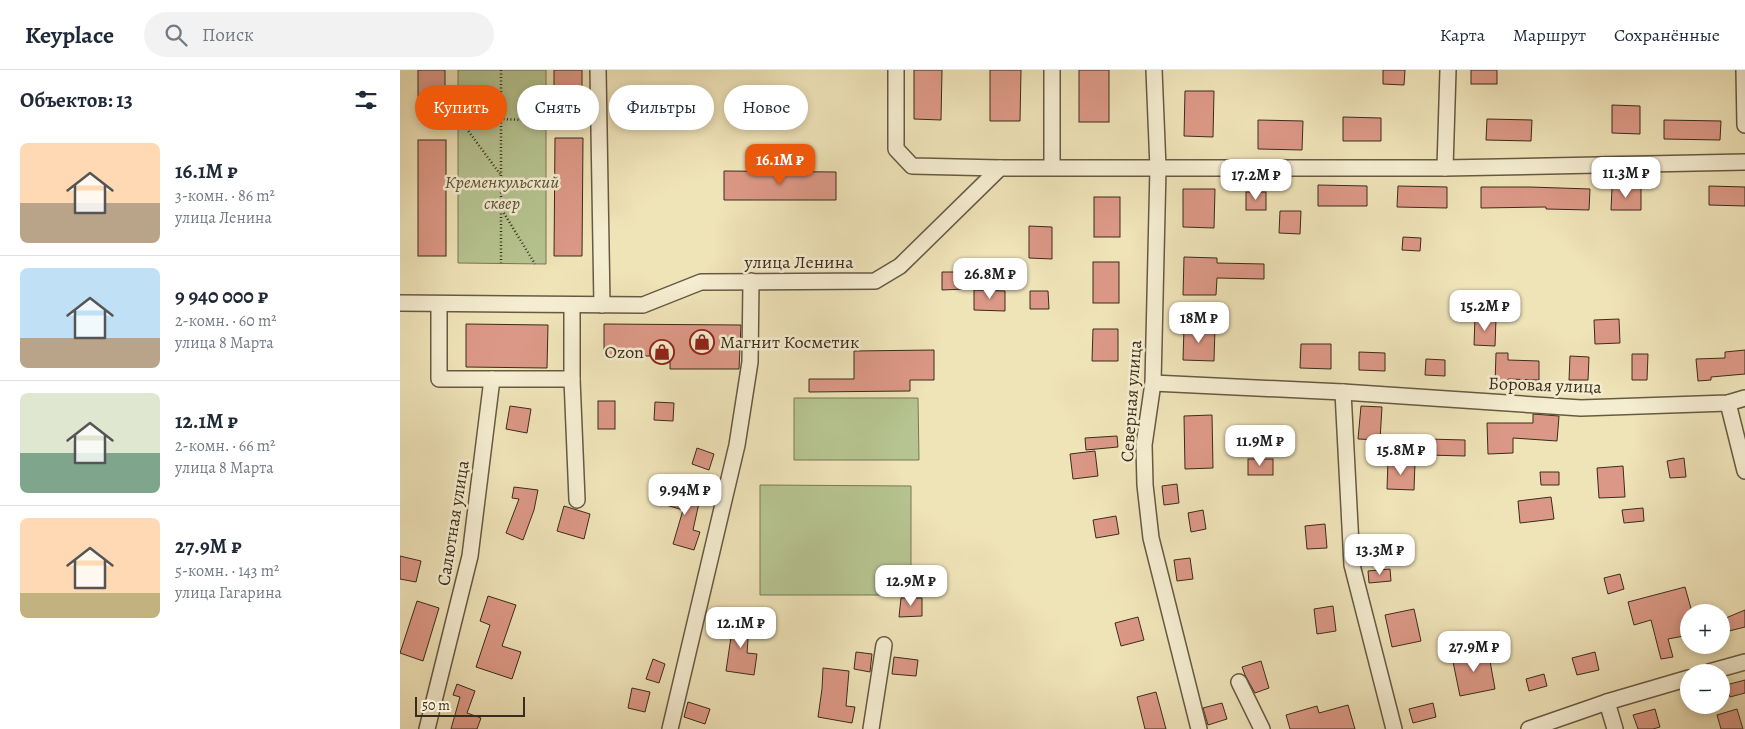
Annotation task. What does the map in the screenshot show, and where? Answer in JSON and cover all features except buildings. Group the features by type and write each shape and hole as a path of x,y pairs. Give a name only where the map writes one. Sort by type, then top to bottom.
{"street":[{"path":"598,70 602,305"},
{"path":"896,70 896,149 912,166 1000,168 1445,168 1745,162"},
{"path":"1052,70 1052,167"},
{"name":"Северная улица","path":"1154,70 1158,168 1154,383 1144,445 1145,485 1151,538 1198,729"},
{"path":"1445,168 1448,70"},
{"path":"1744,70 1745,125"},
{"name":"улица Ленина","path":"400,303 643,305 702,282 875,281 900,266 1000,168"},
{"path":"670,729 737,445 750,362 751,281"},
{"path":"439,304 439,379 572,379"},
{"path":"572,305 572,379 577,500"},
{"name":"Салютная улица","path":"427,729 470,556 492,379"},
{"name":"Боровая улица","path":"1154,383 1343,392 1581,408 1728,403 1745,398"},
{"path":"1343,392 1352,565 1394,729"},
{"path":"1728,403 1745,471"},
{"path":"871,729 884,645"},
{"path":"1730,666 1745,662"},
{"path":"1529,729 1607,702 1680,681"},
{"path":"1239,682 1262,729"},
{"path":"1607,702 1615,729"}],"path":[{"path":"501,70 501,85"},
{"path":"467,130 501,176"},
{"path":"501,130 501,264"},
{"path":"502,210 535,264"}],"green space":[{"name":"Кременкульский сквер","path":"458,70 546,70 546,85 517,85 517,130 546,130 546,264 458,263 458,130 507,130 507,85 458,85"},
{"path":"794,398 918,398 919,460 794,460"},
{"path":"760,485 911,486 911,595 760,595"}],"place":[{"name":"Магнит Косметик","path":"702,342"},
{"name":"Ozon","path":"662,352"}]}
